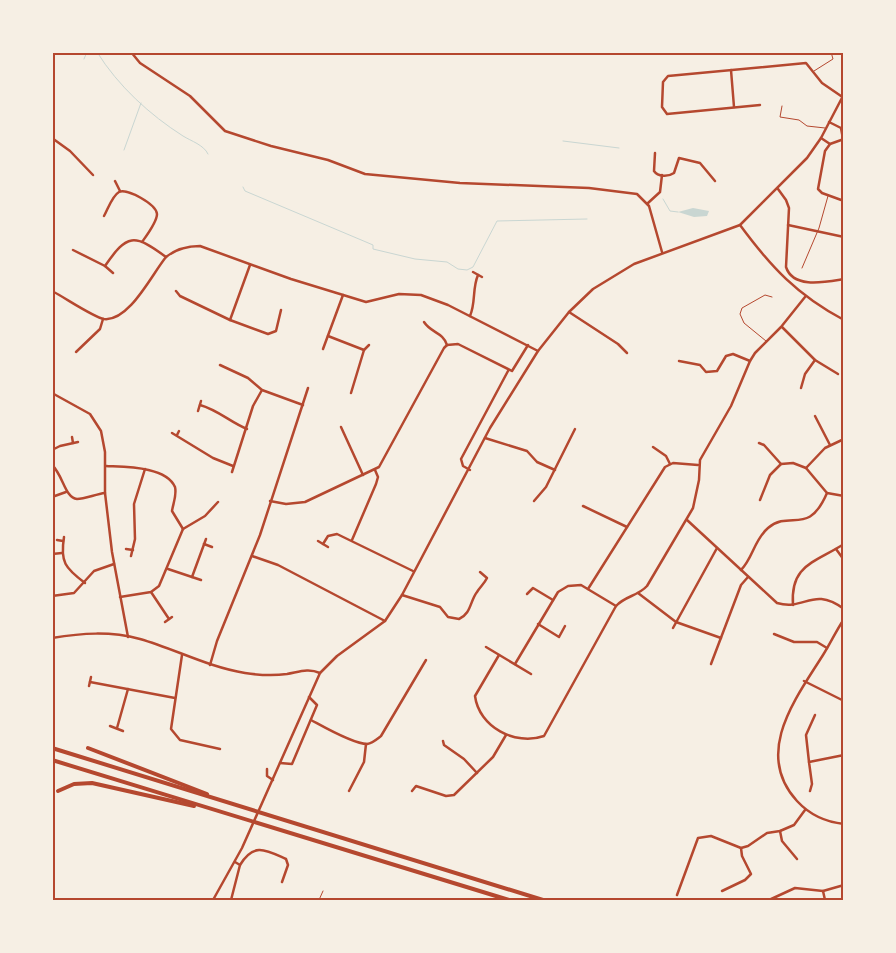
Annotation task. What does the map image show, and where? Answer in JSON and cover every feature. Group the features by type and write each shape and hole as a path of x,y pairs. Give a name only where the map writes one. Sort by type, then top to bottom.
{"highway":[{"path":"52,748 543,900"},
{"path":"88,748 225,802"},
{"path":"52,760 509,900"},
{"path":"58,791 78,784 97,783 221,812"}],"street":[{"path":"131,52 140,63 190,96 225,131 271,146 328,160 364,174 460,183 611,190 637,194 648,203 662,252"},
{"path":"213,900 235,862 320,672 337,656 385,621 402,595 413,571 470,470 485,438 538,351 569,312 593,288 662,252 714,236 740,225 807,158 821,138 842,95 822,83 808,64 801,63 668,76 663,82 662,107 667,114 760,105"},
{"path":"731,70 734,107"},
{"path":"829,122 841,128 843,139 830,144 826,152 818,185 822,193 844,200"},
{"path":"52,138 70,151 93,175"},
{"path":"821,138 830,144"},
{"path":"655,153 654,171 662,176 674,173 679,158 700,163 715,181"},
{"path":"648,203 660,192 662,176"},
{"path":"115,181 120,191"},
{"path":"778,189 789,208 788,272 797,281 820,282 844,279"},
{"path":"104,216 115,195 120,191 126,191 151,205 157,213 142,242"},
{"path":"740,225 779,273 805,298 844,320"},
{"path":"788,225 844,237"},
{"path":"105,266 124,242 132,240 142,242 166,257"},
{"path":"52,291 103,319 115,317 130,307 166,257 173,251 189,246 200,246 243,260 250,265 366,302 399,294 422,295 470,316 538,351"},
{"path":"73,250 105,266 113,274"},
{"path":"230,320 250,265"},
{"path":"473,272 482,277"},
{"path":"470,316 475,306 474,290 478,275"},
{"path":"176,291 180,296 230,320 273,333 281,317 281,310"},
{"path":"323,349 343,295"},
{"path":"499,655 475,696 479,710 497,729 506,735 522,740 535,739 548,732 616,606 646,586 687,519 697,493 698,465 731,406 754,353 781,327 805,298"},
{"path":"569,312 618,344 627,353"},
{"path":"76,352 100,329 103,319"},
{"path":"424,322 428,328 442,335 447,345"},
{"path":"781,327 815,360 838,374"},
{"path":"328,336 364,350"},
{"path":"447,345 458,344 508,371 515,369 528,345"},
{"path":"350,393 364,350 369,345"},
{"path":"270,501 286,504 305,502 375,470 382,463 447,345"},
{"path":"679,361 700,365 706,372 712,373 716,371 726,356 733,354 750,362"},
{"path":"801,388 805,374 815,360"},
{"path":"225,366 226,362"},
{"path":"220,365 248,378 262,390 303,405"},
{"path":"470,470 463,466 462,459 508,371"},
{"path":"210,665 217,641 251,556 308,388"},
{"path":"232,472 253,406 262,390"},
{"path":"52,393 90,414 96,420 104,442 106,466 105,493 114,564 128,637"},
{"path":"198,411 202,401"},
{"path":"200,405 221,413 234,424 247,429"},
{"path":"815,416 830,445"},
{"path":"341,427 363,475"},
{"path":"534,502 546,487 575,429"},
{"path":"177,436 179,431"},
{"path":"172,433 214,458 233,466"},
{"path":"72,437 73,443"},
{"path":"485,438 527,451 537,462 555,470"},
{"path":"806,468 830,445 844,439"},
{"path":"52,450 78,442"},
{"path":"759,443 764,445 781,464"},
{"path":"653,447 666,456 670,464"},
{"path":"760,500 770,475 781,464 793,463 806,468 827,493 844,496"},
{"path":"588,589 665,467 670,464 698,465"},
{"path":"52,465 63,478 66,492 77,499 105,493"},
{"path":"106,466 145,469 168,479 175,487 172,511 183,529"},
{"path":"132,556 134,504 145,469"},
{"path":"352,540 376,484 378,477 375,470"},
{"path":"52,497 66,492"},
{"path":"741,570 747,564 758,540 768,528 779,523 814,515 821,507 827,493"},
{"path":"120,597 151,592 160,586 168,569 170,557 183,529 205,516 218,502"},
{"path":"583,506 627,527"},
{"path":"687,519 776,603 793,605 823,598 844,609"},
{"path":"323,544 328,536 333,533 352,540 413,571"},
{"path":"64,537 62,553 70,571 85,583"},
{"path":"192,577 206,539"},
{"path":"57,540 63,541"},
{"path":"318,541 328,547"},
{"path":"204,544 212,547"},
{"path":"793,605 792,588 795,576 844,544"},
{"path":"672,628 718,548"},
{"path":"126,549 132,550"},
{"path":"836,549 844,560"},
{"path":"52,554 62,553"},
{"path":"251,556 278,565 385,621"},
{"path":"52,596 74,593 97,569 114,564"},
{"path":"168,569 201,580"},
{"path":"402,595 440,607 448,617 459,620 468,613 476,593 487,578 480,572"},
{"path":"711,664 741,585 748,577"},
{"path":"515,664 558,592 568,586 581,585 616,606"},
{"path":"527,594 533,588 553,600"},
{"path":"151,592 167,621 172,617"},
{"path":"638,593 676,622 721,638"},
{"path":"844,619 804,681 782,726 778,750 781,773 790,794 805,810 831,823 844,824"},
{"path":"538,624 559,637 566,626"},
{"path":"52,638 90,633 128,637 148,642 210,665 246,673 269,675 307,670 320,672"},
{"path":"774,634 794,642 817,642 827,648"},
{"path":"486,647 531,674"},
{"path":"182,656 171,724 176,738 220,749"},
{"path":"366,744 381,736 426,660"},
{"path":"89,686 91,677"},
{"path":"804,681 844,701"},
{"path":"90,682 175,698"},
{"path":"117,728 128,689"},
{"path":"280,763 292,764 317,705 309,697"},
{"path":"810,791 812,784 806,735 815,715"},
{"path":"311,720 366,744"},
{"path":"110,726 123,731"},
{"path":"412,790 416,786 449,796 477,773 498,750 506,735"},
{"path":"443,741 444,745 464,759 477,773"},
{"path":"349,791 364,762 366,744"},
{"path":"809,762 844,755"},
{"path":"267,769 267,776 273,780"},
{"path":"349,781 353,783"},
{"path":"677,895 698,838 711,836 741,848 748,846 767,833 780,831 794,825 805,810"},
{"path":"780,831 782,841 796,859"},
{"path":"722,891 745,880 751,874 742,856 741,848"},
{"path":"231,900 240,865 254,850 263,849 286,859 288,864 282,882"},
{"path":"235,862 240,865"},
{"path":"769,900 795,888 823,891 844,885"},
{"path":"823,891 825,900"}],"lane":[{"path":"813,72 830,63 833,59 831,52"},
{"path":"782,106 780,117 799,120 807,126 825,128"},
{"path":"802,268 818,231 828,195"},
{"path":"766,342 744,323 740,314 742,308 765,295 772,297"},
{"path":"319,900 323,891"}],"shaded area":[{"path":"693,208 709,211 707,216 694,217 678,212"}],"waterway":[{"path":"84,59 87,52"},
{"path":"97,52 105,65 136,99 171,128 200,146 208,154"},
{"path":"124,150 141,103"},
{"path":"563,141 619,148"},
{"path":"243,187 245,191 373,245 373,249 415,259 447,262 458,269 467,270 473,267 497,221 587,219"},
{"path":"663,199 670,211 678,212"}]}
